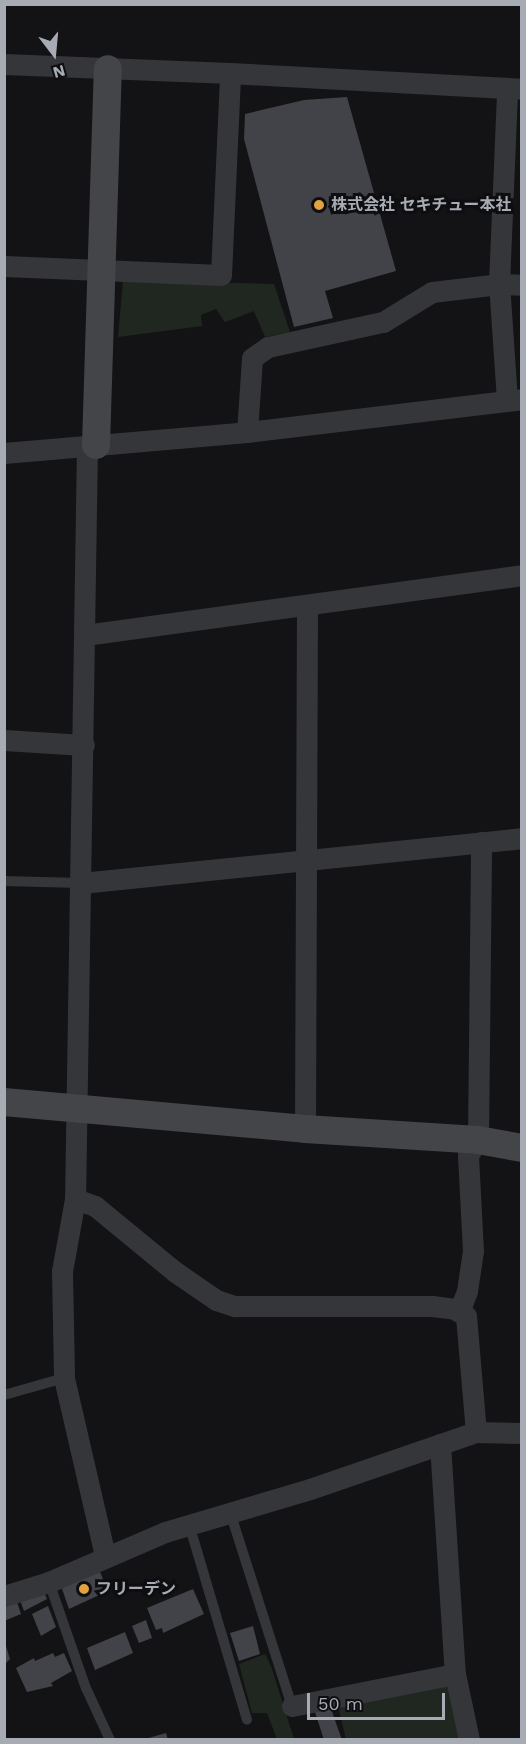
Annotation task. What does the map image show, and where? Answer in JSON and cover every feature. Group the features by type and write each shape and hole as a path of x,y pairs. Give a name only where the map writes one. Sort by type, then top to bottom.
{"street":[{"path":"4,64 230,73 514,89 499,284 514,399 247,432 4,453"},
{"path":"105,1556 64,1378 62,1271 75,1199 85,635 92,445 102,271 108,69"},
{"path":"4,266 221,275 230,73"},
{"path":"247,432 252,358 268,347 383,321 432,292 499,284 522,285"},
{"path":"85,635 307,607 522,575"},
{"path":"305,1129 304,860 307,607"},
{"path":"4,740 84,746"},
{"path":"81,883 522,838"},
{"path":"459,1312 467,1292 473,1251 468,1155 478,1140 481,842"},
{"path":"4,1102 305,1129 478,1140 522,1149"},
{"path":"75,1199 95,1206 174,1271 216,1300 235,1306 432,1306 455,1309 466,1316 476,1432"},
{"path":"4,1596 49,1582 105,1556 189,1524 310,1489 476,1432 522,1433"},
{"path":"440,1444 455,1674 469,1740"},
{"path":"292,1706 455,1674"}],"lane":[{"path":"4,881 81,883"},
{"path":"4,1395 64,1378"},
{"path":"230,1512 292,1706"},
{"path":"189,1524 247,1719"},
{"path":"49,1582 86,1688 110,1740"}],"shaded area":[{"path":"123,280 274,284 290,332 265,337 254,311 225,322 216,309 201,315 202,326 118,337"},
{"path":"265,1654 271,1666 294,1739 277,1739 267,1713 252,1713 239,1664"},
{"path":"452,1681 461,1739 346,1739 337,1702"}],"building":[{"name":"株式会社 セキチュー本社","path":"347,97 396,271 325,291 333,318 294,327 244,139 245,114 304,100"},
{"name":"フリーデン","path":"100,1572 108,1591 69,1609 61,1586"},
{"path":"193,1589 204,1614 163,1633 162,1628 156,1630 147,1608"},
{"path":"43,1590 47,1599 24,1611 20,1600"},
{"path":"17,1602 21,1614 4,1621 4,1607"},
{"path":"48,1606 56,1627 41,1636 32,1614"},
{"path":"146,1620 152,1638 139,1643 132,1626"},
{"path":"253,1626 260,1654 239,1661 230,1633"},
{"name":"フリーデン","path":"125,1632 133,1653 95,1670 87,1648"},
{"path":"4,1644 10,1659 4,1665"},
{"path":"53,1653 55,1657 64,1653 72,1671 51,1683 53,1686 27,1692 16,1668 34,1658 35,1661"},
{"path":"329,1703 342,1740 324,1740 314,1709"},
{"path":"166,1733 168,1740 145,1740 145,1739"}],"place":[{"name":"株式会社 セキチュー本社","path":"319,205"},
{"name":"フリーデン","path":"84,1589"}]}
